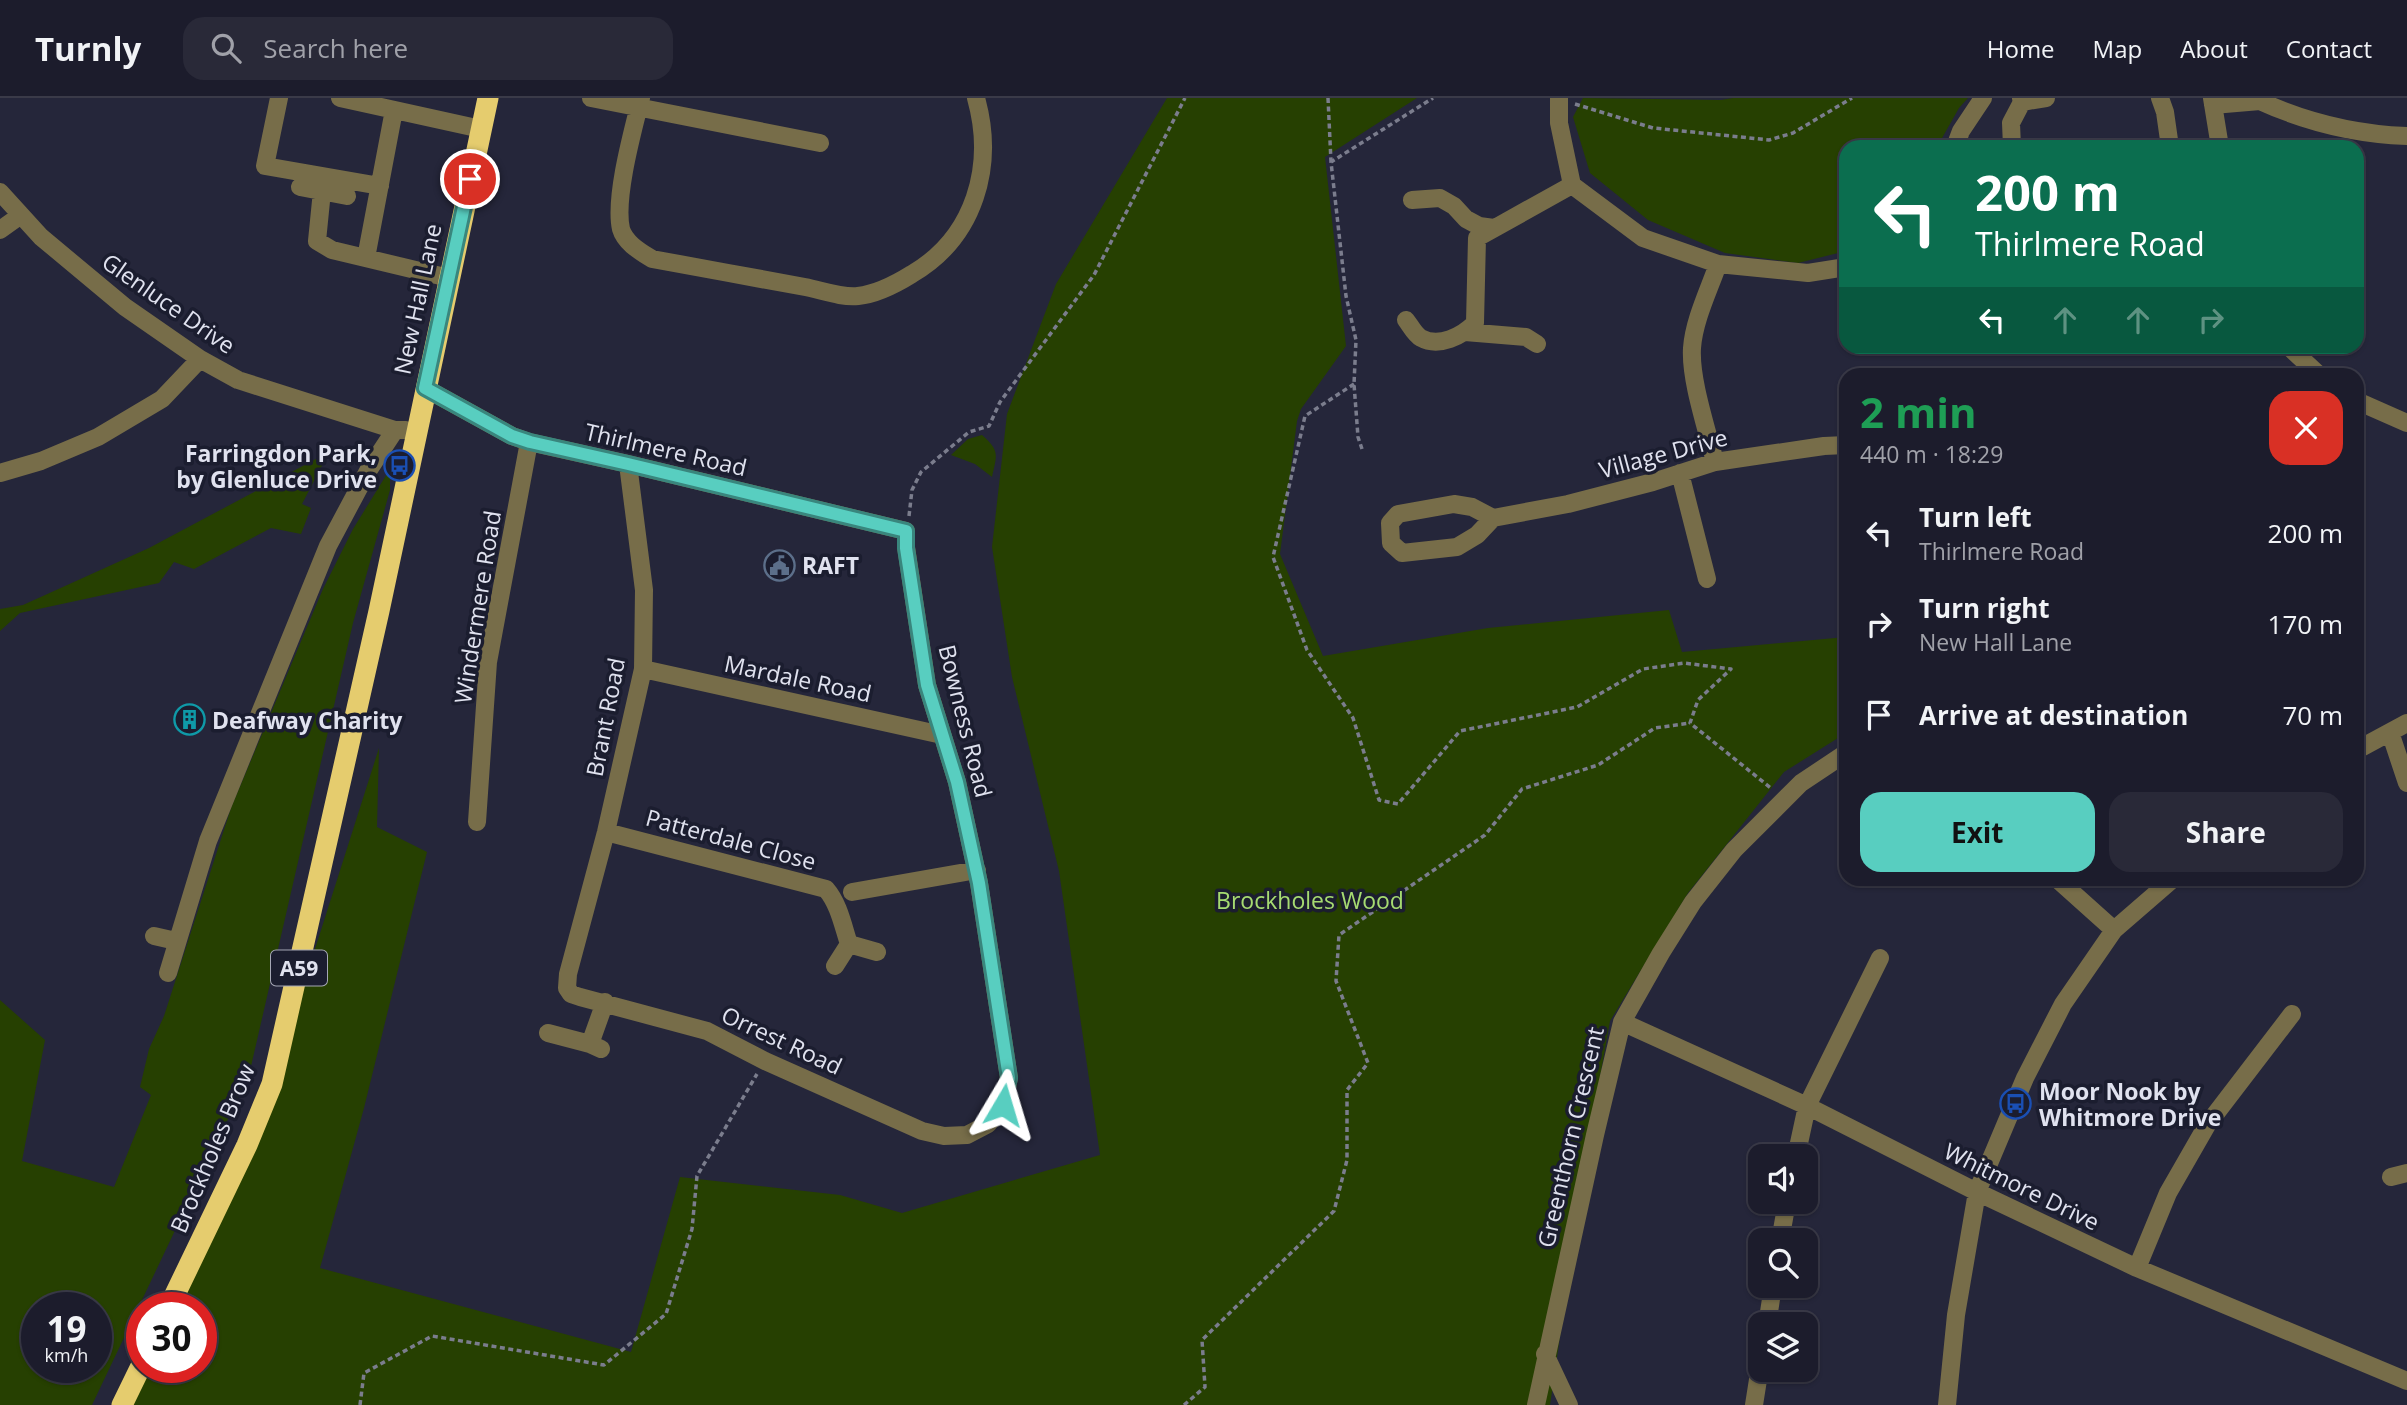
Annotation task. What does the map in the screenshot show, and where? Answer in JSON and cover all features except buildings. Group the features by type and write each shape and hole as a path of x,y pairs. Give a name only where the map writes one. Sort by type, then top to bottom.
{"highway":[{"name":"New Hall Lane","path":"405,430 425,388 488,98"},
{"name":"Brockholes Brow","path":"176,1292 247,1145 272,1084 376,624 405,430"},
{"path":"122,1405 133,1383"}],"street":[{"path":"279,98 265,166 380,186"},
{"path":"340,98 481,129"},
{"path":"592,98 640,102 820,143"},
{"path":"640,102 621,195 621,230 631,245 652,259 856,296 895,285 924,267 948,248 969,214 982,176 985,141 976,98"},
{"path":"1958,140 1983,98"},
{"path":"2011,140 2011,123 2021,100 2046,98"},
{"path":"2160,98 2169,140"},
{"path":"1559,99 1559,123 1572,184 1643,237 1718,264 1808,273 1839,268"},
{"path":"2219,140 2213,102 2260,99 2283,112 2353,131 2407,136"},
{"path":"366,258 394,110"},
{"path":"1406,320 1419,338 1431,341 1446,341 1465,332 1475,323 1477,238 1572,184"},
{"path":"300,187 347,196"},
{"path":"321,191 317,241 332,250 449,278"},
{"name":"Glenluce Drive","path":"0,192 41,237 125,307 200,359 238,380 405,430"},
{"path":"1412,200 1440,198 1454,206 1466,219 1479,226 1494,228"},
{"path":"0,230 21,215"},
{"path":"1715,462 1693,369 1692,347 1697,324 1718,264"},
{"path":"1465,332 1526,337 1537,345"},
{"path":"2297,354 2312,368"},
{"path":"0,473 41,461 99,437 162,399 200,359"},
{"name":"Thirlmere Road","path":"425,388 512,436 530,442 906,531"},
{"path":"2364,405 2407,423"},
{"path":"168,973 208,841 328,546 368,471 405,430"},
{"name":"Windermere Road","path":"477,822 488,662 530,442"},
{"name":"Village Drive","path":"1493,519 1472,507 1454,504 1398,514 1390,523 1391,544 1402,553 1457,547 1477,535 1493,519 1568,504 1715,462 1839,446"},
{"name":"Brant Road","path":"568,974 606,832 643,669 644,590 628,464"},
{"path":"1680,473 1707,579"},
{"name":"Bowness Road","path":"906,531 906,548 927,685 957,782 976,870 1009,1078 1003,1105 988,1124"},
{"name":"Mardale Road","path":"643,669 942,735"},
{"path":"2364,746 2407,723"},
{"path":"2390,732 2407,783"},
{"name":"Greenthorn Crescent","path":"1536,1405 1545,1354 1622,1022 1693,902 1734,850 1801,783 1839,758"},
{"name":"Patterdale Close","path":"606,832 826,890 837,907 849,944"},
{"path":"852,892 976,870"},
{"path":"2065,886 2113,930"},
{"path":"1947,1405 1956,1315 1977,1192 2025,1078 2063,1004 2113,930 2165,886"},
{"path":"154,936 176,941"},
{"path":"835,966 849,944 877,952"},
{"path":"1799,1144 1807,1106 1880,958"},
{"name":"Orrest Road","path":"568,974 567,988 571,994 707,1031 765,1061 922,1131 944,1136 967,1135 988,1124"},
{"path":"548,1033 596,1047 605,1002"},
{"path":"2137,1268 2168,1193 2207,1125 2291,1014"},
{"name":"Whitmore Drive","path":"1622,1022 1807,1106 1977,1192 2137,1268 2407,1381"},
{"path":"1545,1354 1569,1405"},
{"path":"1755,1405 1758,1382"}],"path":[{"path":"906,531 912,490 921,472 969,432 989,425 1000,402 1094,275 1185,98"},
{"path":"1328,98 1331,162 1346,296 1356,341 1354,384 1358,437 1362,449"},
{"path":"1331,162 1433,98"},
{"path":"1559,99 1653,128 1769,140 1793,133 1852,98"},
{"path":"1354,384 1305,416 1273,557 1307,650 1353,718 1379,800 1398,804 1460,731 1577,707 1643,669 1684,663 1731,670 1698,701 1690,723"},
{"path":"1184,1405 1205,1387 1202,1340 1334,1211 1347,1160 1347,1090 1368,1063 1336,981 1339,935 1485,835 1522,789 1598,765 1655,728 1690,723 1784,799"},
{"path":"360,1405 364,1374 432,1336 604,1365 666,1314 692,1229 697,1176 765,1061"}],"green space":[{"name":"Brockholes Wood","path":"1167,98 1417,98 1325,157 1346,346 1301,409 1297,421 1280,554 1323,656 1488,628 1669,610 1682,652 1839,638 1839,737 1784,772 1688,893 1610,1021 1589,1138 1550,1405 126,1405 136,1383 217,1383 217,1292 177,1292 272,1084 379,748 377,827 427,852 364,1108 320,1268 631,1352 680,1177 840,1195 902,1213 1100,1155 1059,871 1012,677 992,547 1007,414 1056,284"},
{"path":"1583,98 1968,98 1959,108 1941,140 1839,140 1839,253 1798,263 1725,253 1648,220 1590,173 1573,117"},
{"path":"982,435 996,453 992,477 975,464 951,455 968,439"},
{"path":"329,452 302,504 311,508 301,534 271,528 194,569 174,562 159,583 20,613 0,631 0,609 23,605 149,548"},
{"path":"390,469 390,490 353,623 249,1075 146,1292 126,1292 126,1334 112,1363 112,1292 21,1292 21,1383 102,1383 92,1405 0,1405 0,1000 45,1040 22,1161 114,1187 151,1095 140,1087 149,1049 164,1016 231,808 323,589 353,529"}],"place":[{"name":"Farringdon Park, by Glenluce Drive","path":"400,466"},
{"name":"RAFT","path":"779,565"},
{"name":"Deafway Charity","path":"189,720"},
{"name":"Moor Nook by Whitmore Drive","path":"2016,1104"}],"route":[{"path":"470,179 425,388 512,436 530,442 906,531 906,548 927,685 957,782 979,883 1009,1078 1003,1105"}]}
